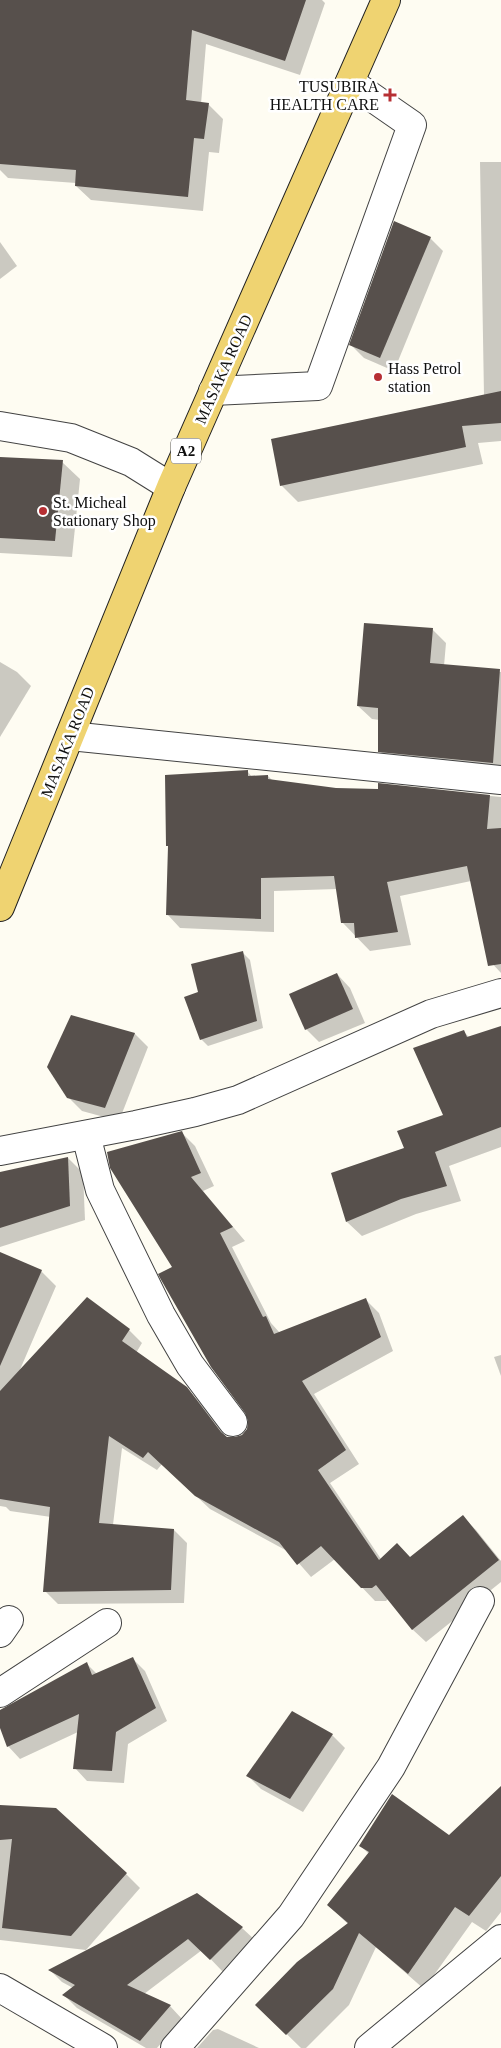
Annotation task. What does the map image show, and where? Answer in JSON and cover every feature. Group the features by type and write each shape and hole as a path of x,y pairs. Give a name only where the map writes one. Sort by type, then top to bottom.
{"main road":[{"name":"MASAKA ROAD","path":"0,907 170,487 386,0"}],"street":[{"path":"213,391 318,386 412,126 350,82"},
{"path":"0,426 15,427 71,438 131,462 170,487"},
{"path":"70,736 501,780"},
{"path":"0,1151 195,1112 238,1100 431,1014 501,993"},
{"path":"86,1135 100,1190 161,1315 190,1365 233,1422"},
{"path":"175,2048 291,1916 391,1767 480,1601"},
{"path":"0,1693 107,1623"},
{"path":"368,2048 501,1939"},
{"path":"0,1988 103,2048"}],"building":[{"path":"0,0 306,0 285,61 192,30 186,100 209,103 204,139 194,138 188,197 75,186 76,170 0,164"},
{"path":"394,221 431,237 380,358 349,345"},
{"path":"501,391 501,423 462,426 466,447 280,486 271,439"},
{"path":"0,457 63,460 55,541 0,538"},
{"path":"364,623 433,628 430,663 500,669 493,763 378,752 378,708 357,706"},
{"path":"248,770 248,776 268,775 268,779 336,788 378,789 378,783 490,795 487,829 501,828 501,964 488,966 467,866 387,882 398,932 355,938 354,923 341,923 334,876 261,878 261,919 166,915 168,846 166,846 165,775"},
{"path":"243,951 257,1021 200,1040 184,997 198,992 191,964"},
{"path":"337,973 353,1009 305,1030 289,994"},
{"path":"71,1015 135,1033 105,1108 67,1098 47,1067"},
{"path":"501,1026 501,1127 435,1152 447,1186 401,1199 346,1222 331,1173 404,1148 397,1131 443,1115 413,1048 464,1030 467,1037"},
{"path":"182,1131 201,1173 191,1177 233,1227 220,1233 263,1317 266,1316 274,1334 366,1298 381,1337 302,1381 346,1450 318,1470 379,1560 397,1543 410,1557 463,1515 499,1560 412,1630 376,1585 372,1588 361,1588 321,1546 297,1565 279,1542 195,1496 148,1452 143,1458 109,1436 99,1523 174,1529 171,1590 43,1592 50,1507 0,1499 0,1391 87,1297 130,1329 122,1341 187,1387 221,1432 227,1437 242,1435 247,1429 248,1421 245,1413 211,1367 158,1274 172,1267 110,1168 107,1152"},
{"path":"68,1157 70,1206 0,1228 0,1172"},
{"path":"0,1252 42,1270 0,1366"},
{"path":"133,1657 156,1708 116,1732 112,1771 73,1769 79,1714 7,1747 0,1728 0,1710 87,1662 92,1675"},
{"path":"292,1711 333,1734 290,1799 246,1776"},
{"path":"501,1786 501,1876 469,1916 455,1907 408,1974 359,1933 333,1989 286,2035 255,2005 297,1962 348,1923 327,1905 369,1852 359,1846 392,1794 449,1835"},
{"path":"0,1805 56,1808 127,1873 71,1936 2,1928 12,1839 0,1840"},
{"path":"197,1893 243,1927 210,1960 188,1939 127,1985 171,2005 140,2041 62,1995 75,1985 48,1970"}],"place":[{"name":"TUSUBIRA HEALTH CARE","path":"390,95"},
{"name":"Hass Petrol station","path":"378,377"},
{"name":"St. Micheal Stationary Shop","path":"43,511"}]}
